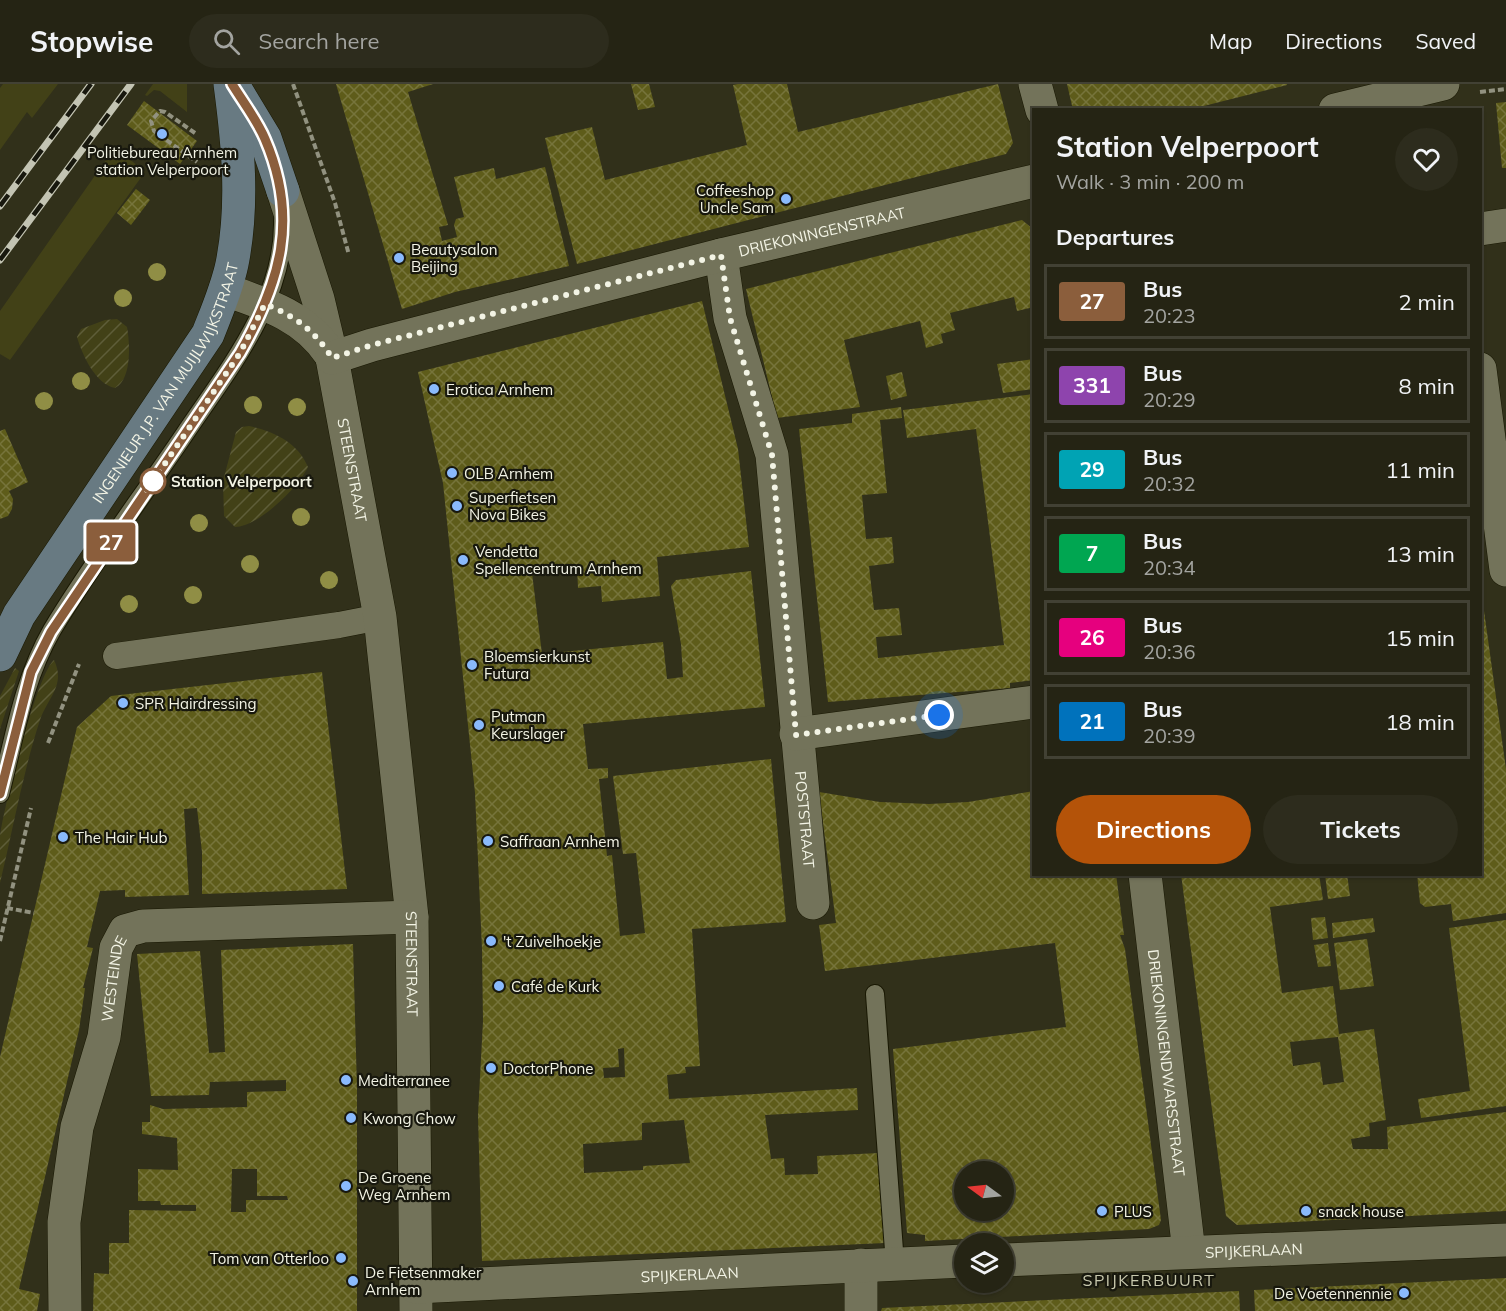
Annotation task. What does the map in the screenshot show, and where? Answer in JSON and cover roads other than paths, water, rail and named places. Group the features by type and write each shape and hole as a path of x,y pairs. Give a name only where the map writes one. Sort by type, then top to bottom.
{"main road":[{"name":"INGENIEUR J.P. VAN MUIJLWIJKSTRAAT","path":"231,84 265,138 283,191"},
{"name":"INGENIEUR J.P. VAN MUIJLWIJKSTRAAT","path":"0,655 19,615 208,334 225,290 236,240 238,147 231,84"}],"street":[{"path":"1035,84 1041,108"},
{"path":"1343,108 1443,84 1447,108"},
{"name":"DRIEKONINGENSTRAAT","path":"332,358 372,345 721,255 1032,181"},
{"name":"STEENSTRAAT","path":"283,191 318,299 332,358 380,617 412,917 416,1299"},
{"path":"1482,229 1506,225"},
{"name":"POSTSTRAAT","path":"721,255 730,318 772,455 813,903"},
{"name":"STEENSTRAAT","path":"225,290 265,304 305,324 332,358"},
{"path":"1482,384 1506,570"},
{"path":"116,656 339,625 380,617"},
{"path":"796,735 1032,702"},
{"name":"DRIEKONINGENDWARSSTRAAT","path":"1145,876 1189,1252"},
{"name":"WESTEINDE","path":"65,1311 64,1222 77,1127 104,1037 116,948 125,931 143,926 412,917"},
{"name":"SPIJKERLAAN","path":"1014,1260 1506,1240"},
{"name":"SPIJKERLAAN","path":"416,1299 861,1266 954,1261"},
{"path":"861,1266 861,1311"}],"lane":[{"name":"INGENIEUR J.P. VAN MUIJLWIJKSTRAAT","path":"0,794 31,672 51,632 240,353 265,304 284,244 283,191"},
{"path":"875,994 895,1264"}],"railway":[{"path":"0,206 91,84"},
{"path":"0,260 131,84"}],"place":[{"name":"Politiebureau Arnhem station Velperpoort","path":"162,134"},
{"name":"Coffeeshop Uncle Sam","path":"786,199"},
{"name":"Beautysalon Beijing","path":"399,258"},
{"name":"Erotica Arnhem","path":"434,389"},
{"name":"OLB Arnhem","path":"452,473"},
{"name":"Station Velperpoort","path":"153,481"},
{"name":"Superfietsen Nova Bikes","path":"457,506"},
{"name":"Vendetta Spellencentrum Arnhem","path":"463,560"},
{"name":"Bloemsierkunst Futura","path":"472,665"},
{"name":"SPR Hairdressing","path":"123,703"},
{"name":"Putman Keurslager","path":"479,725"},
{"name":"The Hair Hub","path":"63,837"},
{"name":"Saffraan Arnhem","path":"488,841"},
{"name":"'t Zuivelhoekje","path":"491,941"},
{"name":"Café de Kurk","path":"499,986"},
{"name":"DoctorPhone","path":"491,1068"},
{"name":"Mediterranee","path":"346,1080"},
{"name":"Kwong Chow","path":"351,1118"},
{"name":"De Groene Weg Arnhem","path":"346,1186"},
{"name":"PLUS","path":"1102,1211"},
{"name":"snack house","path":"1306,1211"},
{"name":"Tom van Otterloo","path":"341,1258"},
{"name":"De Fietsenmaker Arnhem","path":"353,1281"},
{"name":"De Voetennennie","path":"1404,1293"}],"district":[{"name":"SPIJKERBUURT","path":"1149,1280"}]}
